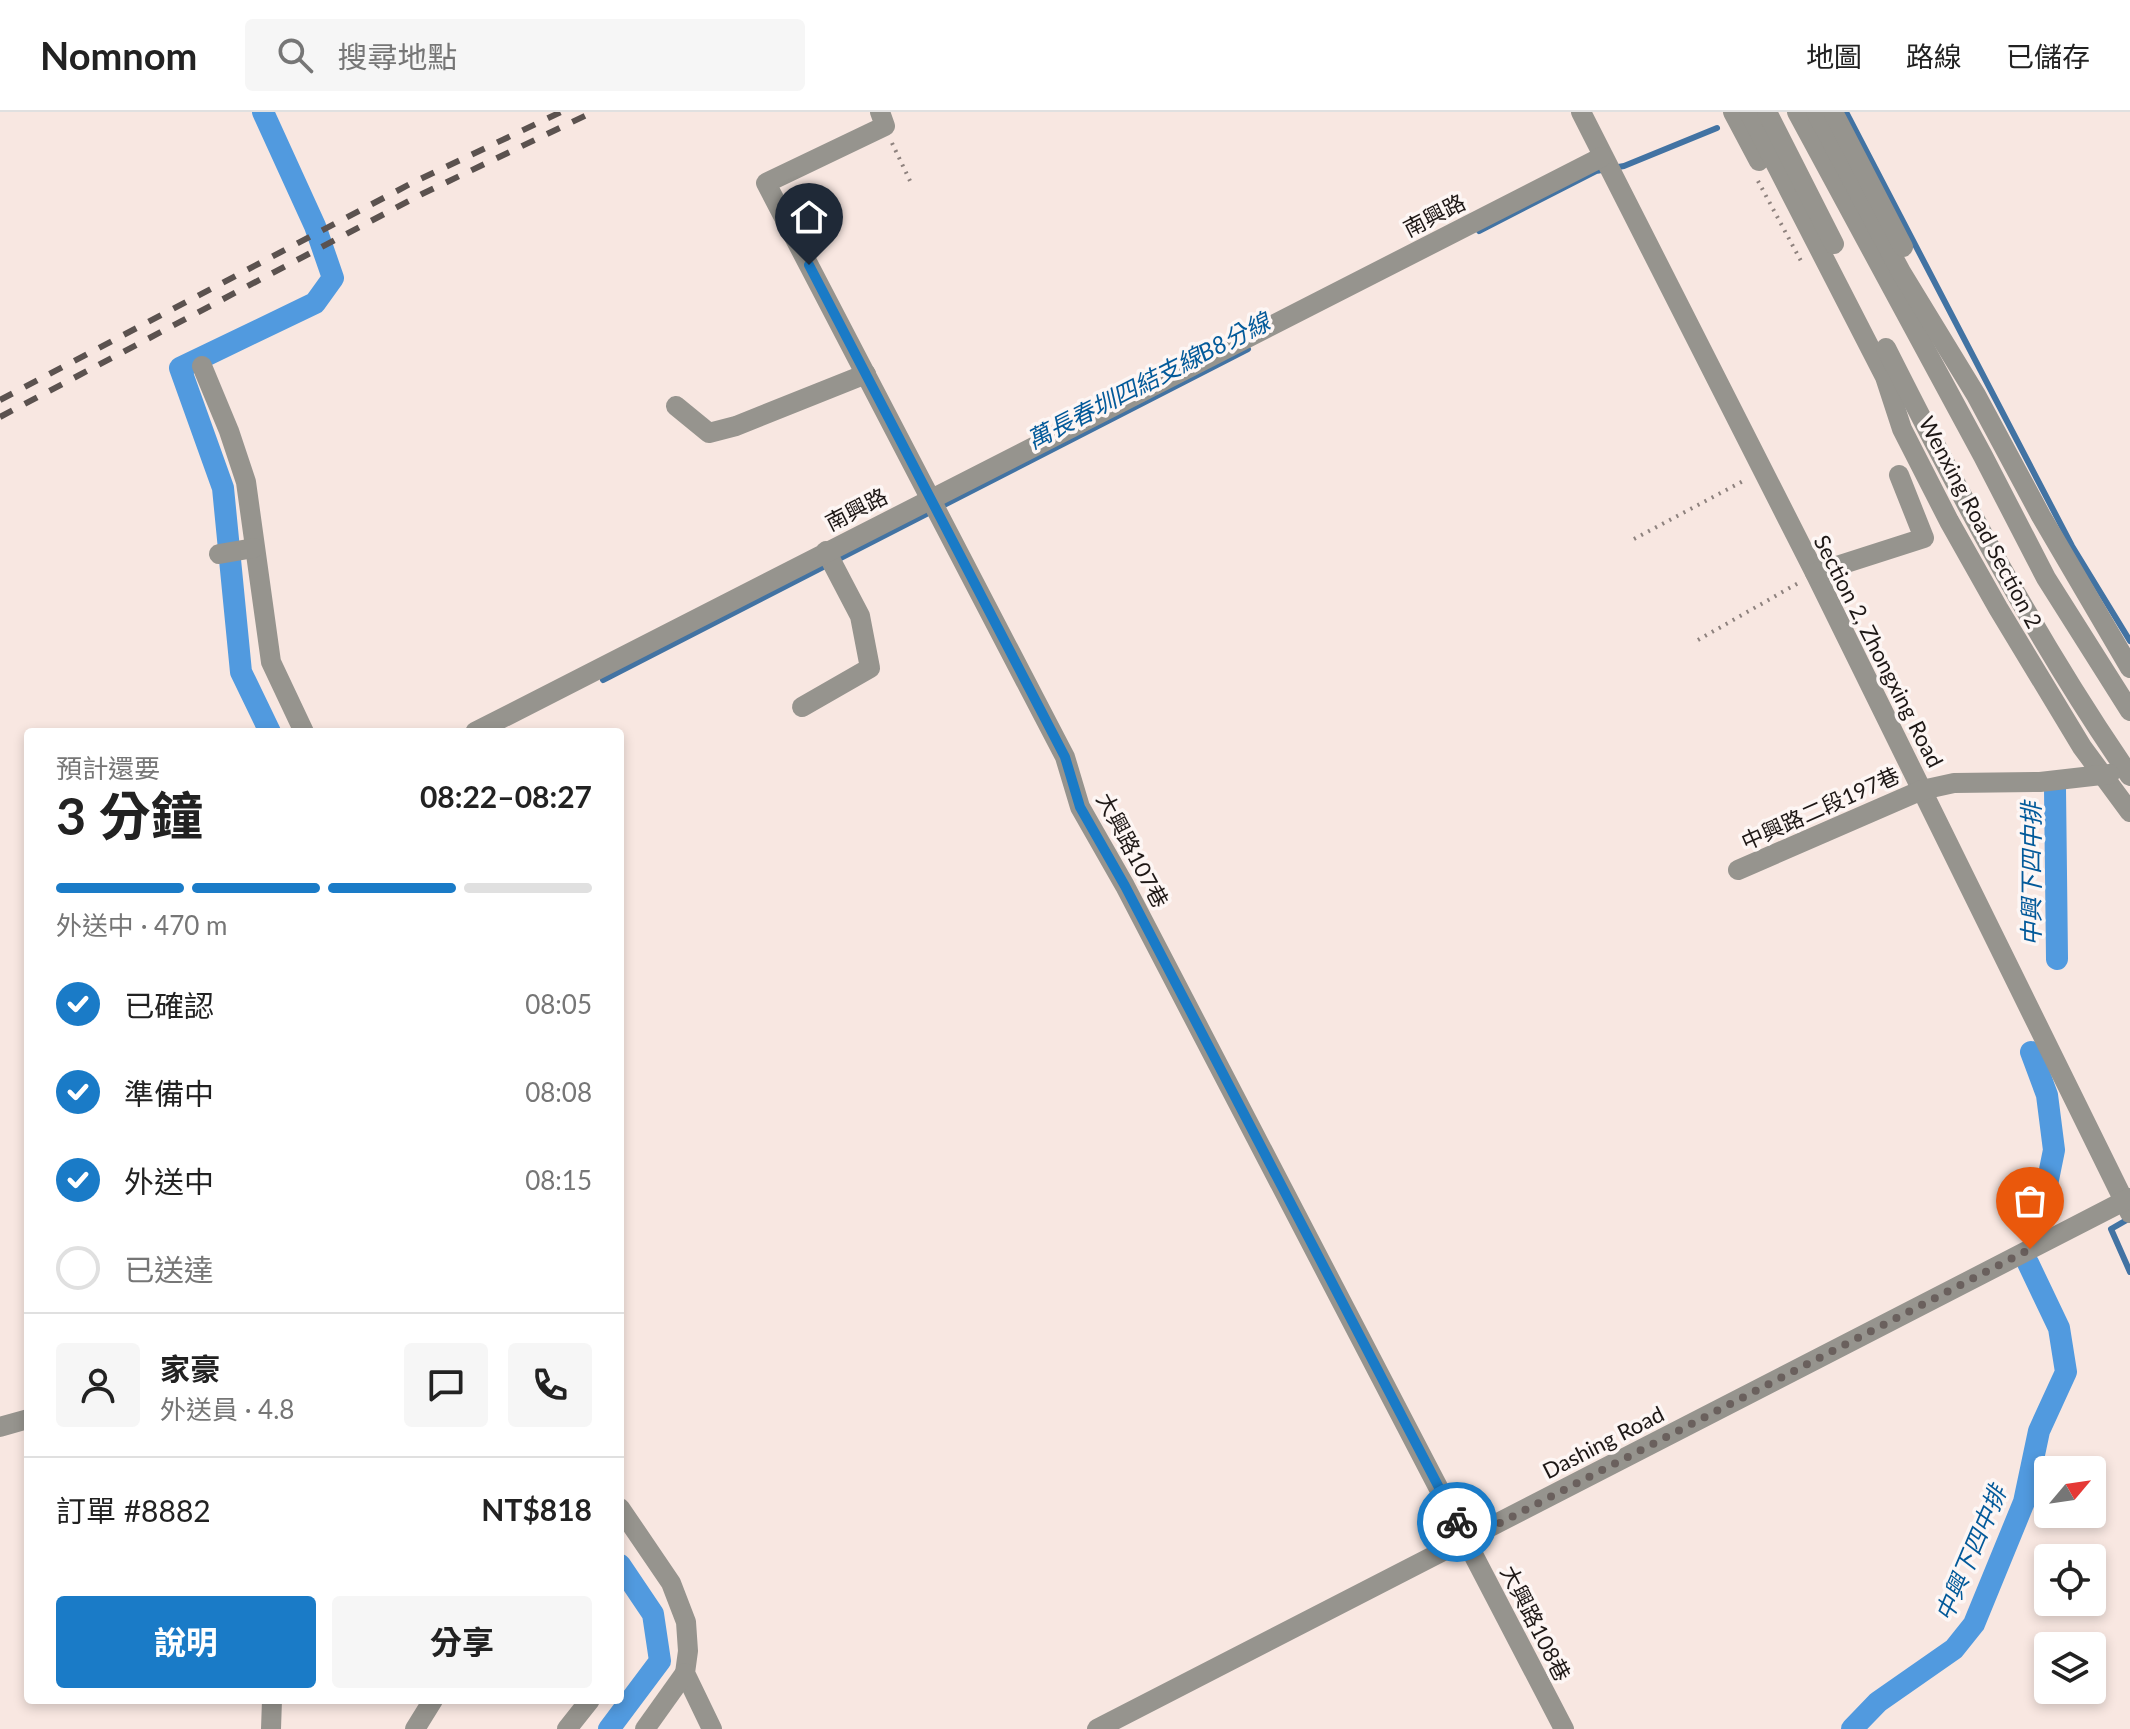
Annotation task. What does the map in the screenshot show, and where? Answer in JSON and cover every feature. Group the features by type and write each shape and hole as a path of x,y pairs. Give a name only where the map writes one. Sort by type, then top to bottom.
{"street":[{"name":"Section 2, Zhongxing Road","path":"1581,112 1815,573 2128,1204"},
{"path":"1733,112 1842,317 1940,455"},
{"name":"Wenxing Road Section 2","path":"1749,112 1885,377 1902,429 1949,521 2005,621 2082,747 2130,812"},
{"name":"Wenxing Road Section 2","path":"1767,112 1940,455 2018,599 2129,773"},
{"name":"Wenxing Road Section 2","path":"1797,112 2046,578 2130,711"},
{"path":"1816,112 1901,272 1957,363 2130,668"},
{"path":"1833,112 1907,255 1957,363 1983,456"},
{"name":"大興路107巷","path":"882,119 766,183 1065,757 1080,807 1125,886 1467,1540"},
{"name":"南興路","path":"483,728 1602,157"},
{"path":"1899,300 1957,363"},
{"path":"202,366 246,482 271,662 302,728"},
{"path":"676,406 709,433 736,426 866,374"},
{"path":"1815,573 1924,538 1899,475"},
{"path":"219,554 254,548"},
{"path":"802,707 870,668 860,616 826,551"},
{"name":"中興路二段197巷","path":"1738,870 1922,790 1954,783 2040,782 2129,773"},
{"name":"Dashing Road","path":"1097,1729 2128,1204"},
{"path":"0,1427 24,1420"},
{"path":"624,1514 671,1583 686,1622 688,1651 685,1673 645,1729"},
{"path":"624,1542 637,1532"},
{"name":"大興路108巷","path":"1467,1540 1564,1729"},
{"path":"685,1673 712,1729"},
{"path":"271,1729 272,1704"},
{"path":"415,1729 431,1704"},
{"path":"567,1729 587,1704"}],"path":[{"path":"882,119 911,183"},
{"path":"1634,539 1762,471"},
{"path":"1698,640 1815,573"}],"waterway":[{"path":"263,112 315,226 333,278 315,303 180,368 223,488 241,672 268,728"},
{"path":"1846,112 2072,546 2130,641"},
{"name":"萬長春圳四結支線B8分線","path":"1479,231 1596,171 1624,166 1717,128"},
{"name":"萬長春圳四結支線B8分線","path":"603,680 1248,349"},
{"name":"中興下四中排","path":"2055,789 2057,959"},
{"name":"中興下四中排","path":"2031,1052 2047,1095 2054,1150 2037,1234"},
{"path":"2130,1218 2111,1229 2130,1272"},
{"name":"中興下四中排","path":"1852,1729 1878,1702 1954,1649 1974,1624 2024,1502 2039,1431 2066,1372 2059,1328 2028,1263"},
{"path":"609,1729 660,1661 653,1614 624,1571"}],"railway":[{"path":"0,400 412,183 561,112"},
{"path":"0,417 422,194 593,112"}],"way so far":[{"path":"1457,1522 1467,1540 2030,1249"}],"route":[{"path":"809,265 1065,757 1080,807 1125,886 1457,1522"}]}
